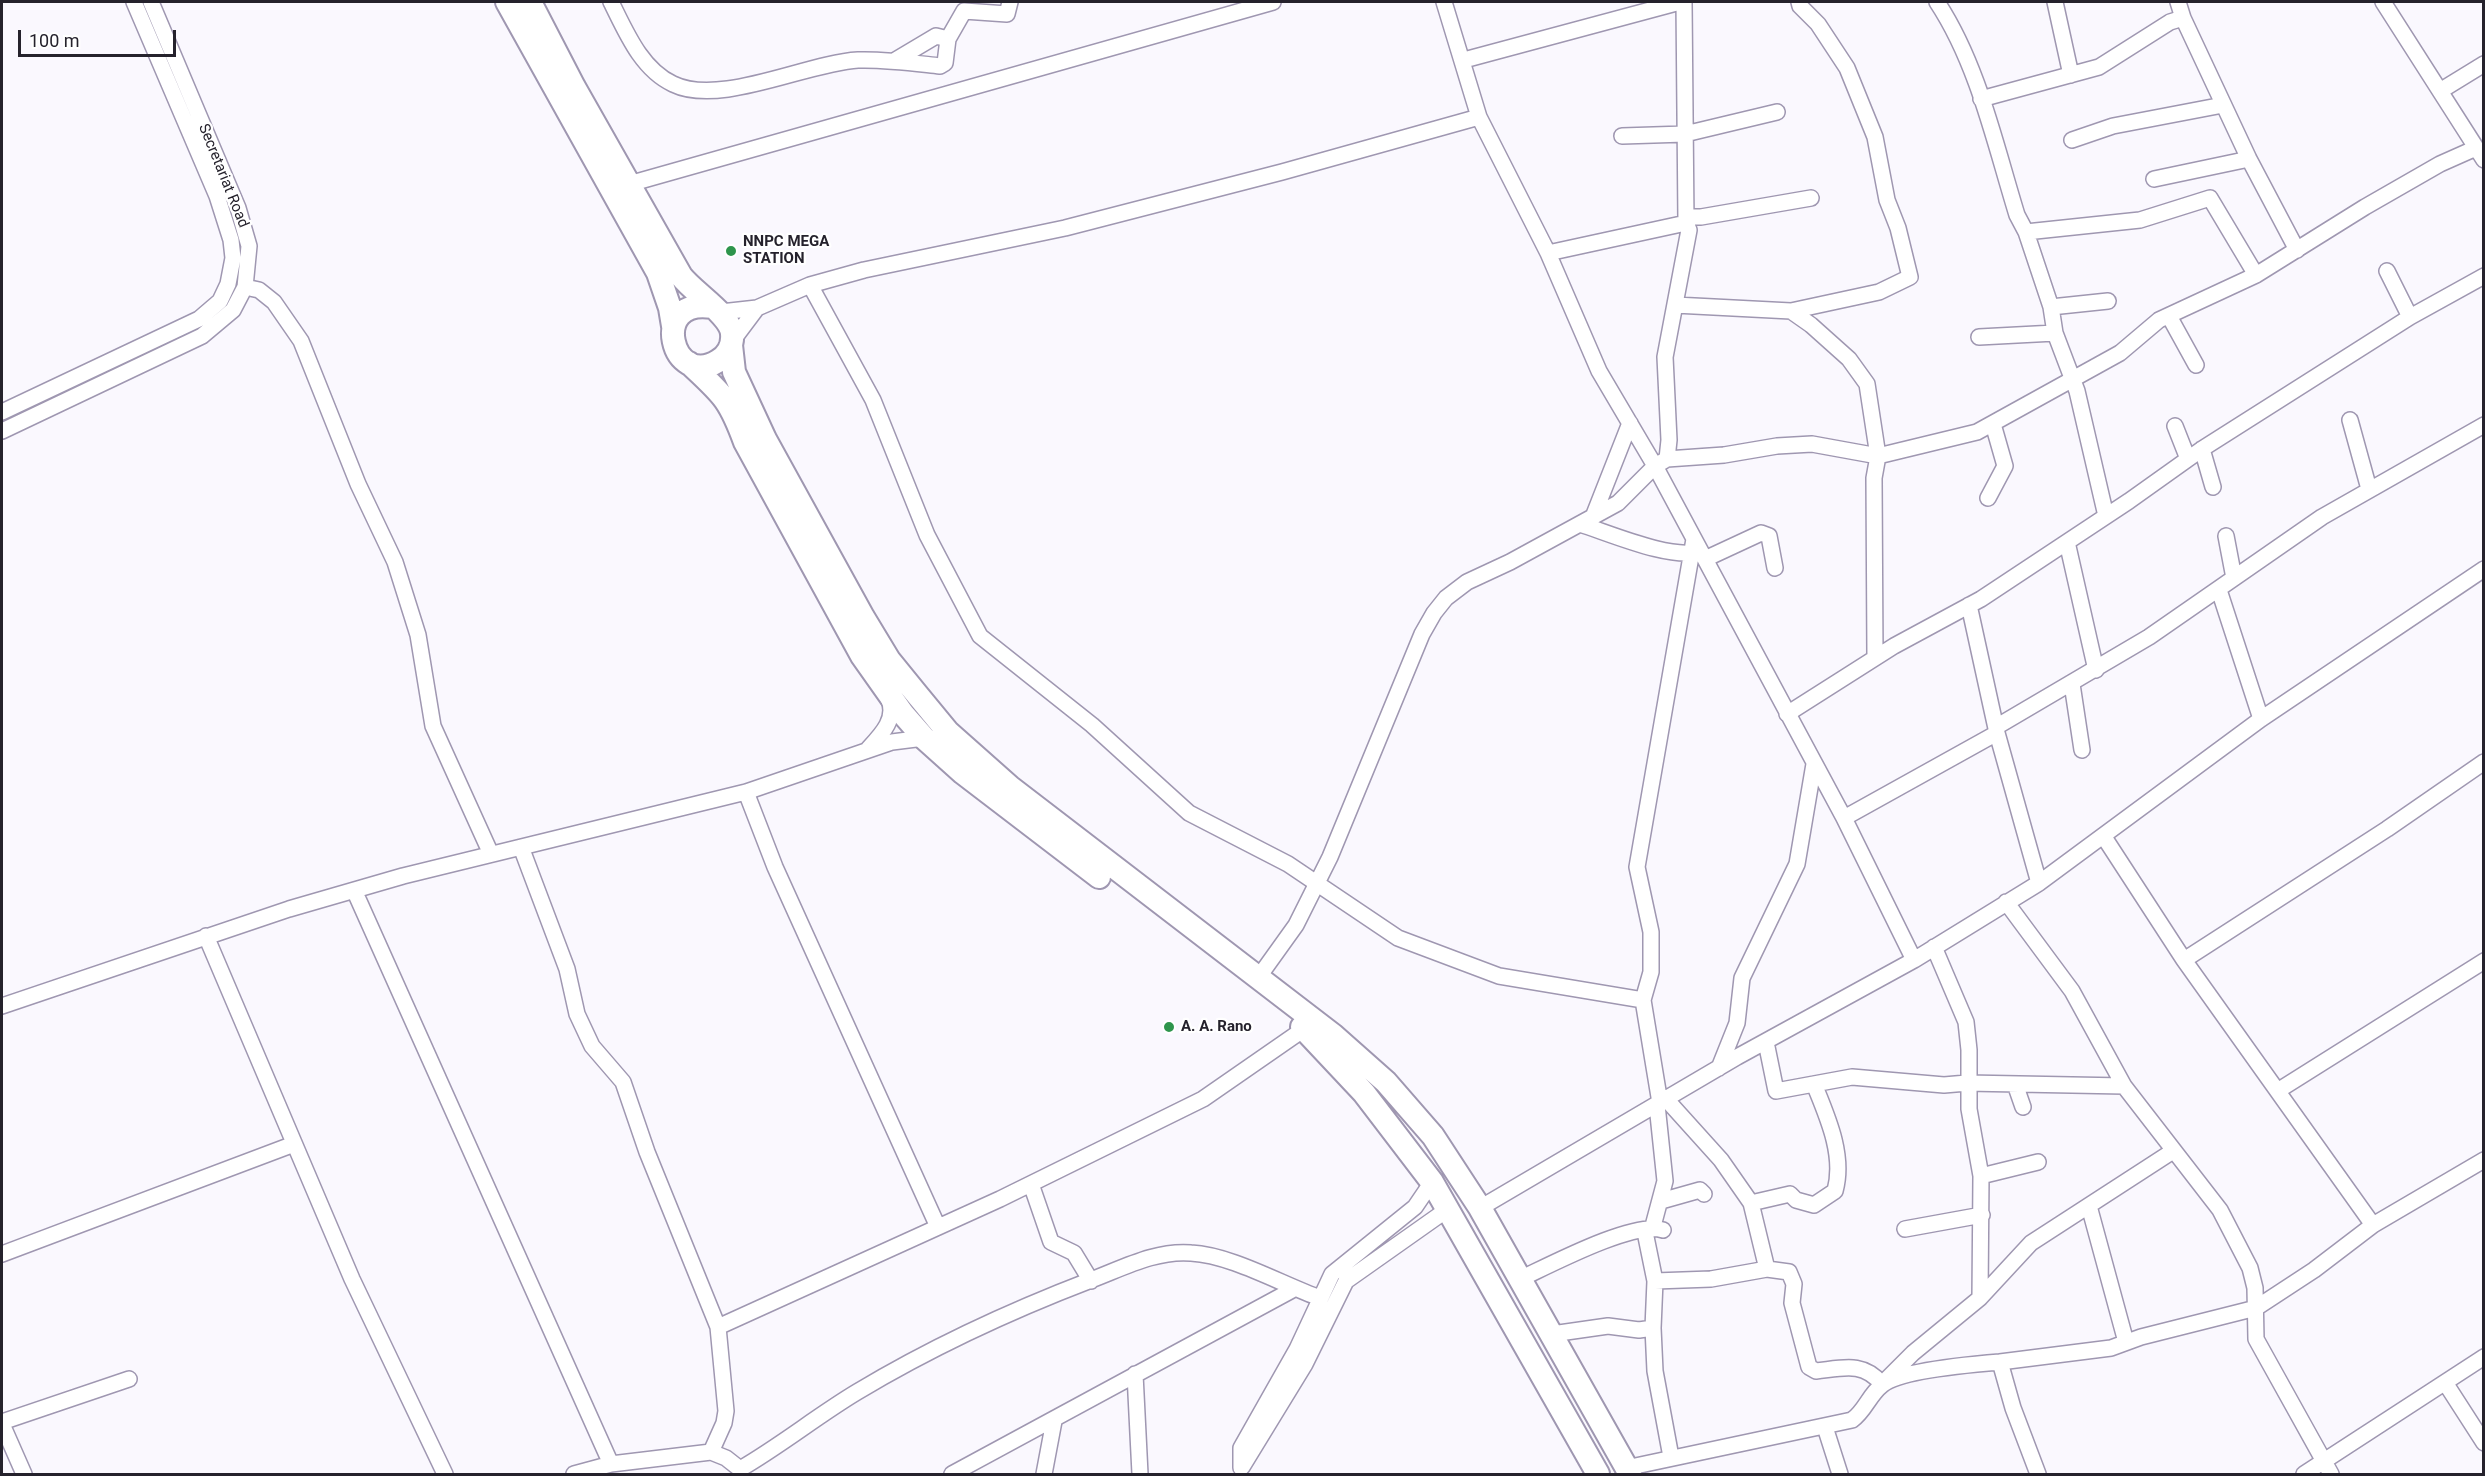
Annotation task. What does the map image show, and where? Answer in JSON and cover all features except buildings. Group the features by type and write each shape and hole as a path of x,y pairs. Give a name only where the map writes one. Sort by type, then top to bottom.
{"highway":[{"path":"507,2 658,273 670,308 673,343 676,351 714,384 733,410 745,442 862,656 886,692 924,738 992,797 1304,1029 1364,1093 1432,1182 1598,1474"},
{"path":"530,2 628,184 681,276 716,309 732,329 734,372 792,489 890,660 948,732 1010,787 1333,1035 1386,1082 1433,1136 1479,1208 1628,1471"},
{"path":"673,326 684,311 702,306 716,309"},
{"path":"689,363 706,366 714,364 728,353 732,342"}],"street":[{"name":"Secretariat Road","path":"2,412 199,319 220,301 228,284 233,258 225,218 134,2"},
{"name":"Secretariat Road","path":"2,431 202,336 233,309 245,287 249,246 238,208 151,2"},
{"path":"610,2 634,46 649,66 673,84 698,92 742,85 856,60 940,66 945,63 948,39 964,11 1007,14 1010,2"},
{"path":"628,184 1273,2"},
{"path":"1444,2 1464,60 1479,117 1548,253 1599,371 1630,423 1661,462 1698,551 1844,818 1914,960"},
{"path":"1258,978 1296,926 1317,883 1434,613 1446,598 1467,582 1510,562 1618,503 1661,462 1670,440 1665,357 1689,230 1686,220 1682,2 1464,60"},
{"path":"1675,305 1791,311 1879,292 1910,277 1898,228 1887,200 1875,137 1851,78 1818,24 1800,6 1799,2"},
{"path":"1937,2 1952,23 1981,99 2017,215 2026,232 2051,307 2055,333 2091,446 2106,516"},
{"path":"2055,2 2071,75"},
{"path":"2178,2 2183,18 2223,105 2297,250"},
{"path":"1661,462 1777,446 1812,444 1878,456 1977,432 2120,353 2159,320 2256,275 2365,207 2440,164 2480,154 2383,2"},
{"path":"1981,99 2071,75 2116,59 2170,22 2183,18"},
{"path":"894,61 936,36 948,39"},
{"path":"2440,91 2484,64"},
{"path":"2072,140 2113,126 2223,105"},
{"path":"1622,136 1685,134 1777,112"},
{"path":"716,309 757,308 810,285 864,270 1065,228 1282,172 1479,117"},
{"path":"2154,179 2249,159"},
{"path":"1548,253 1686,220 1810,198"},
{"path":"2026,232 2140,220 2210,198 2256,275"},
{"path":"2387,272 2410,317"},
{"path":"1787,714 1875,658 1969,605 2106,516 2202,449 2410,317 2484,276"},
{"path":"810,285 873,400 927,535 980,636 1092,725 1189,813 1288,864 1398,938 1499,976 1643,1000"},
{"path":"245,287 259,290 274,302 301,341 358,484 394,562 418,634 433,726 491,854"},
{"path":"2051,307 2108,301"},
{"path":"732,342 757,308"},
{"path":"1791,311 1811,325 1843,354 1867,384 1878,456 1874,478 1875,658"},
{"path":"2169,316 2196,365"},
{"path":"1978,337 2055,333"},
{"path":"39,396 45,411"},
{"path":"2350,420 2369,489"},
{"path":"1586,520 1630,423"},
{"path":"1988,498 2005,466 1993,424"},
{"path":"1844,818 2096,670 2219,590 2322,517 2484,424"},
{"path":"2175,426 2188,459"},
{"path":"2202,449 2213,488"},
{"path":"1586,520 1655,548 1698,551 1761,533 1769,536 1776,568"},
{"path":"2226,536 2234,578"},
{"path":"2067,542 2096,670"},
{"path":"1658,1228 1665,1181 1661,1103 1643,1000 1651,972 1651,932 1636,867 1698,551"},
{"path":"1479,1208 1719,1068 1914,960 2039,883 2261,719 2484,569"},
{"path":"2219,590 2261,719"},
{"path":"1969,605 1997,730 2039,883"},
{"path":"2072,684 2082,750"},
{"path":"866,752 884,732 889,721 891,704 886,692"},
{"path":"2,1006 206,936 354,890 746,792 892,742 924,738"},
{"path":"2184,960 2387,830 2484,762"},
{"path":"1719,1068 1737,1023 1742,978 1797,864 1814,764"},
{"path":"746,792 774,867 938,1227"},
{"path":"2104,837 2184,960 2279,1090 2373,1225"},
{"path":"521,847 567,969 577,1014 592,1046 623,1082 647,1152 718,1327 726,1411 724,1424 711,1452"},
{"path":"354,890 611,1464"},
{"path":"2006,902 2072,991 2124,1086 2220,1210 2250,1268 2256,1308 2256,1339 2327,1469"},
{"path":"206,936 352,1280 445,1474"},
{"path":"1934,947 1966,1022 1969,1050 1967,1083 1969,1109 1981,1176 1980,1298"},
{"path":"2279,1090 2484,961"},
{"path":"718,1327 1031,1184 1203,1099 1304,1029"},
{"path":"1766,1042 1776,1090 1852,1077 1944,1085 1967,1083 2124,1086"},
{"path":"1751,1203 1790,1194 1796,1200 1814,1205 1835,1191 1838,1171 1834,1140 1814,1084"},
{"path":"2015,1084 2023,1107"},
{"path":"1661,1103 1715,1153 1751,1203 1767,1269"},
{"path":"2,1254 294,1144"},
{"path":"1628,1471 1671,1457 1852,1420 1862,1413 1882,1384 1913,1353 1980,1298 2031,1243 2173,1151"},
{"path":"1882,1384 1946,1367 2111,1348 2256,1308 2314,1270 2373,1225 2484,1160"},
{"path":"1981,1176 2038,1162"},
{"path":"1239,1471 1241,1448 1338,1267 1414,1207 1432,1182"},
{"path":"1031,1184 1051,1242 1074,1252 1091,1281"},
{"path":"1661,1201 1700,1190 1704,1194"},
{"path":"2089,1206 2126,1342"},
{"path":"1239,1471 1305,1365 1346,1281 1448,1209"},
{"path":"1905,1229 1982,1215"},
{"path":"1520,1279 1608,1239 1658,1228"},
{"path":"1658,1228 1645,1232 1655,1281 1653,1328 1655,1371 1671,1457"},
{"path":"574,1474 611,1464 633,1468 711,1452 726,1458 736,1472 856,1392 942,1344 1152,1257 1174,1252 1194,1252 1255,1271 1320,1298"},
{"path":"1655,1281 1711,1279 1767,1269 1789,1272 1794,1284 1791,1294 1797,1326 1812,1370 1862,1368 1873,1373 1882,1384"},
{"path":"952,1474 1054,1421 1135,1374 1294,1289"},
{"path":"1552,1334 1608,1326 1640,1330 1653,1328"},
{"path":"2304,1474 2327,1469 2484,1357"},
{"path":"2000,1362 2013,1408 2038,1474"},
{"path":"1135,1374 1140,1474"},
{"path":"24,1474 2,1423 129,1379"},
{"path":"2446,1384 2484,1443"},
{"path":"1044,1474 1054,1421"},
{"path":"1825,1427 1840,1474"}],"place":[{"name":"NNPC MEGA STATION","path":"731,251"},
{"name":"A. A. Rano","path":"1169,1027"}]}
